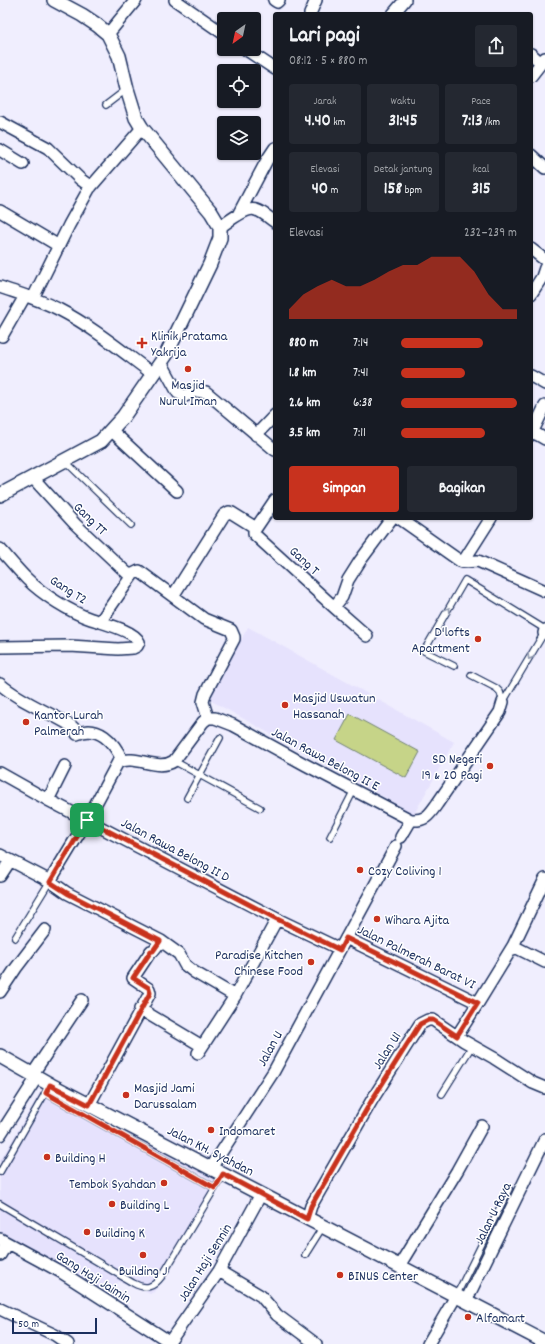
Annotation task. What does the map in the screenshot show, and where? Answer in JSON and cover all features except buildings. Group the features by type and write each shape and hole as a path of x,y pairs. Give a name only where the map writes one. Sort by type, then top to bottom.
{"street":[{"path":"0,495 101,441 123,417 161,362 184,319 210,264 220,238 220,227 211,212 142,128 136,118 119,56 108,34 82,15 54,0"},
{"path":"108,34 136,0"},
{"path":"175,0 217,29"},
{"path":"274,0 277,2 279,0"},
{"path":"311,12 316,0"},
{"path":"395,12 405,0"},
{"path":"533,55 543,61 533,74"},
{"path":"257,56 273,65"},
{"path":"0,122 48,148 80,179 91,187"},
{"path":"1,335 29,297 91,187 142,128"},
{"path":"0,150 23,164"},
{"path":"238,215 273,151"},
{"path":"533,157 545,168"},
{"path":"220,227 238,215 253,209 273,221"},
{"path":"0,211 59,246"},
{"path":"533,251 545,260"},
{"path":"533,291 542,277 545,268"},
{"path":"0,287 60,310 90,328 153,374"},
{"path":"161,362 178,393 185,396 195,391 206,392 273,448"},
{"path":"533,377 545,384"},
{"path":"533,432 545,406"},
{"path":"256,435 273,417"},
{"path":"111,430 177,491"},
{"path":"533,434 545,439"},
{"name":"Gang TT","path":"33,478 75,524 128,574 141,571 173,596"},
{"path":"50,882 87,820 118,762 129,759 163,765 169,764 174,761 203,722 208,718 203,702 205,694 234,636 231,630 204,619 173,596 227,513 232,513 256,528 273,503"},
{"path":"334,607 342,597 348,580 360,561 391,520"},
{"path":"402,520 463,562 478,561 545,591"},
{"path":"463,562 490,520"},
{"name":"Gang T","path":"256,528 254,534 367,636"},
{"name":"Gang T2","path":"0,549 27,579 56,602 90,619 110,625 137,638 139,644 136,647 127,649 70,646 0,647"},
{"path":"100,622 133,574"},
{"path":"0,684 20,698 70,725 77,734 86,731 98,733 104,736 116,748 122,760"},
{"path":"346,938 411,820 418,820 429,815 496,717 503,702"},
{"name":"Jalan Rawa Belong II E","path":"208,718 215,718 233,725 411,820"},
{"path":"48,800 65,766"},
{"name":"Jalan Rawa Belong II D","path":"0,773 48,800 277,919 340,950"},
{"path":"0,855 67,893 160,941 179,954 185,965 194,972 235,996"},
{"path":"0,876 10,861"},
{"name":"Jalan Palmerah Barat VI","path":"346,938 478,1003 513,946 545,879"},
{"path":"140,1009 200,1049 235,996 277,919"},
{"path":"0,992 45,930"},
{"name":"Jalan U","path":"211,1168 274,1071 346,938"},
{"path":"89,1105 150,993 149,988 133,978 151,951 153,951 160,941"},
{"path":"513,946 545,962"},
{"path":"0,1135 82,1000"},
{"path":"457,1036 478,1003"},
{"name":"Jalan U1","path":"307,1219 311,1206 372,1100 420,1024 428,1020 433,1020 472,1046 533,1083 545,1088"},
{"name":"Jalan KH. Syahdan","path":"0,1056 35,1076 48,1089 89,1105 262,1194 322,1228 399,1266 545,1342"},
{"path":"399,1266 457,1171 482,1126"},
{"name":"Jalan U Raya","path":"428,1344 461,1299 545,1139"},
{"name":"Jalan Haji Sennin","path":"169,1343 219,1271 262,1194"},
{"path":"0,1255 3,1241"},
{"name":"Gang Haji Jaimin","path":"3,1241 61,1272 169,1343"},
{"path":"219,1271 261,1296 277,1316 316,1344"},
{"path":"0,1309 54,1335 68,1344"}],"lane":[{"path":"106,105 127,89"},
{"path":"64,460 131,525"},
{"path":"454,666 424,651 465,580 543,628 544,631 503,702"},
{"path":"471,675 496,688 500,692 503,702"},
{"path":"187,798 220,738"},
{"path":"174,761 260,808"},
{"path":"330,837 354,790"},
{"path":"15,938 50,882"},
{"path":"442,1094 472,1046"},
{"path":"0,1172 48,1089 215,1188"},
{"path":"0,1204 133,1283 139,1286 151,1287 157,1283 162,1276 223,1174"},
{"path":"461,1299 510,1188"},
{"path":"305,1255 322,1228"}],"shaded area":[{"path":"248,627 454,742 414,814 208,699"},
{"path":"43,1088 222,1183 154,1292 150,1294 126,1283 118,1282 106,1299 0,1235 0,1161"}],"green space":[{"path":"350,714 420,752 406,778 336,740"}],"place":[{"name":"Klinik Pratama Yakrija","path":"142,343"},
{"name":"Masjid Nurul Iman","path":"188,369"},
{"name":"D'lofts Apartment","path":"478,639"},
{"name":"Masjid Uswatun Hassanah","path":"285,705"},
{"name":"Kantor Lurah Palmerah","path":"26,722"},
{"name":"SD Negeri 19 & 20 Pagi","path":"490,766"},
{"name":"Cozy Coliving 1","path":"360,870"},
{"name":"Wihara Ajita","path":"377,919"},
{"name":"Paradise Kitchen Chinese Food","path":"311,962"},
{"name":"Masjid Jami Darussalam","path":"126,1095"},
{"name":"Indomaret","path":"211,1130"},
{"name":"Building H","path":"47,1157"},
{"name":"Tembok Syahdan","path":"164,1183"},
{"name":"Building L","path":"112,1204"},
{"name":"Building K","path":"87,1232"},
{"name":"Building J","path":"143,1255"},
{"name":"BINUS Center","path":"340,1275"},
{"name":"Alfamart","path":"468,1317"}],"route":[{"path":"87,820 277,919 340,950 346,938 478,1003 457,1036 433,1020 428,1020 420,1024 372,1100 311,1206 307,1219 223,1174 215,1188 46,1093 50,1085 89,1105 151,991 149,988 133,978 151,951 153,951 160,941 67,893 50,882 87,820"}]}
